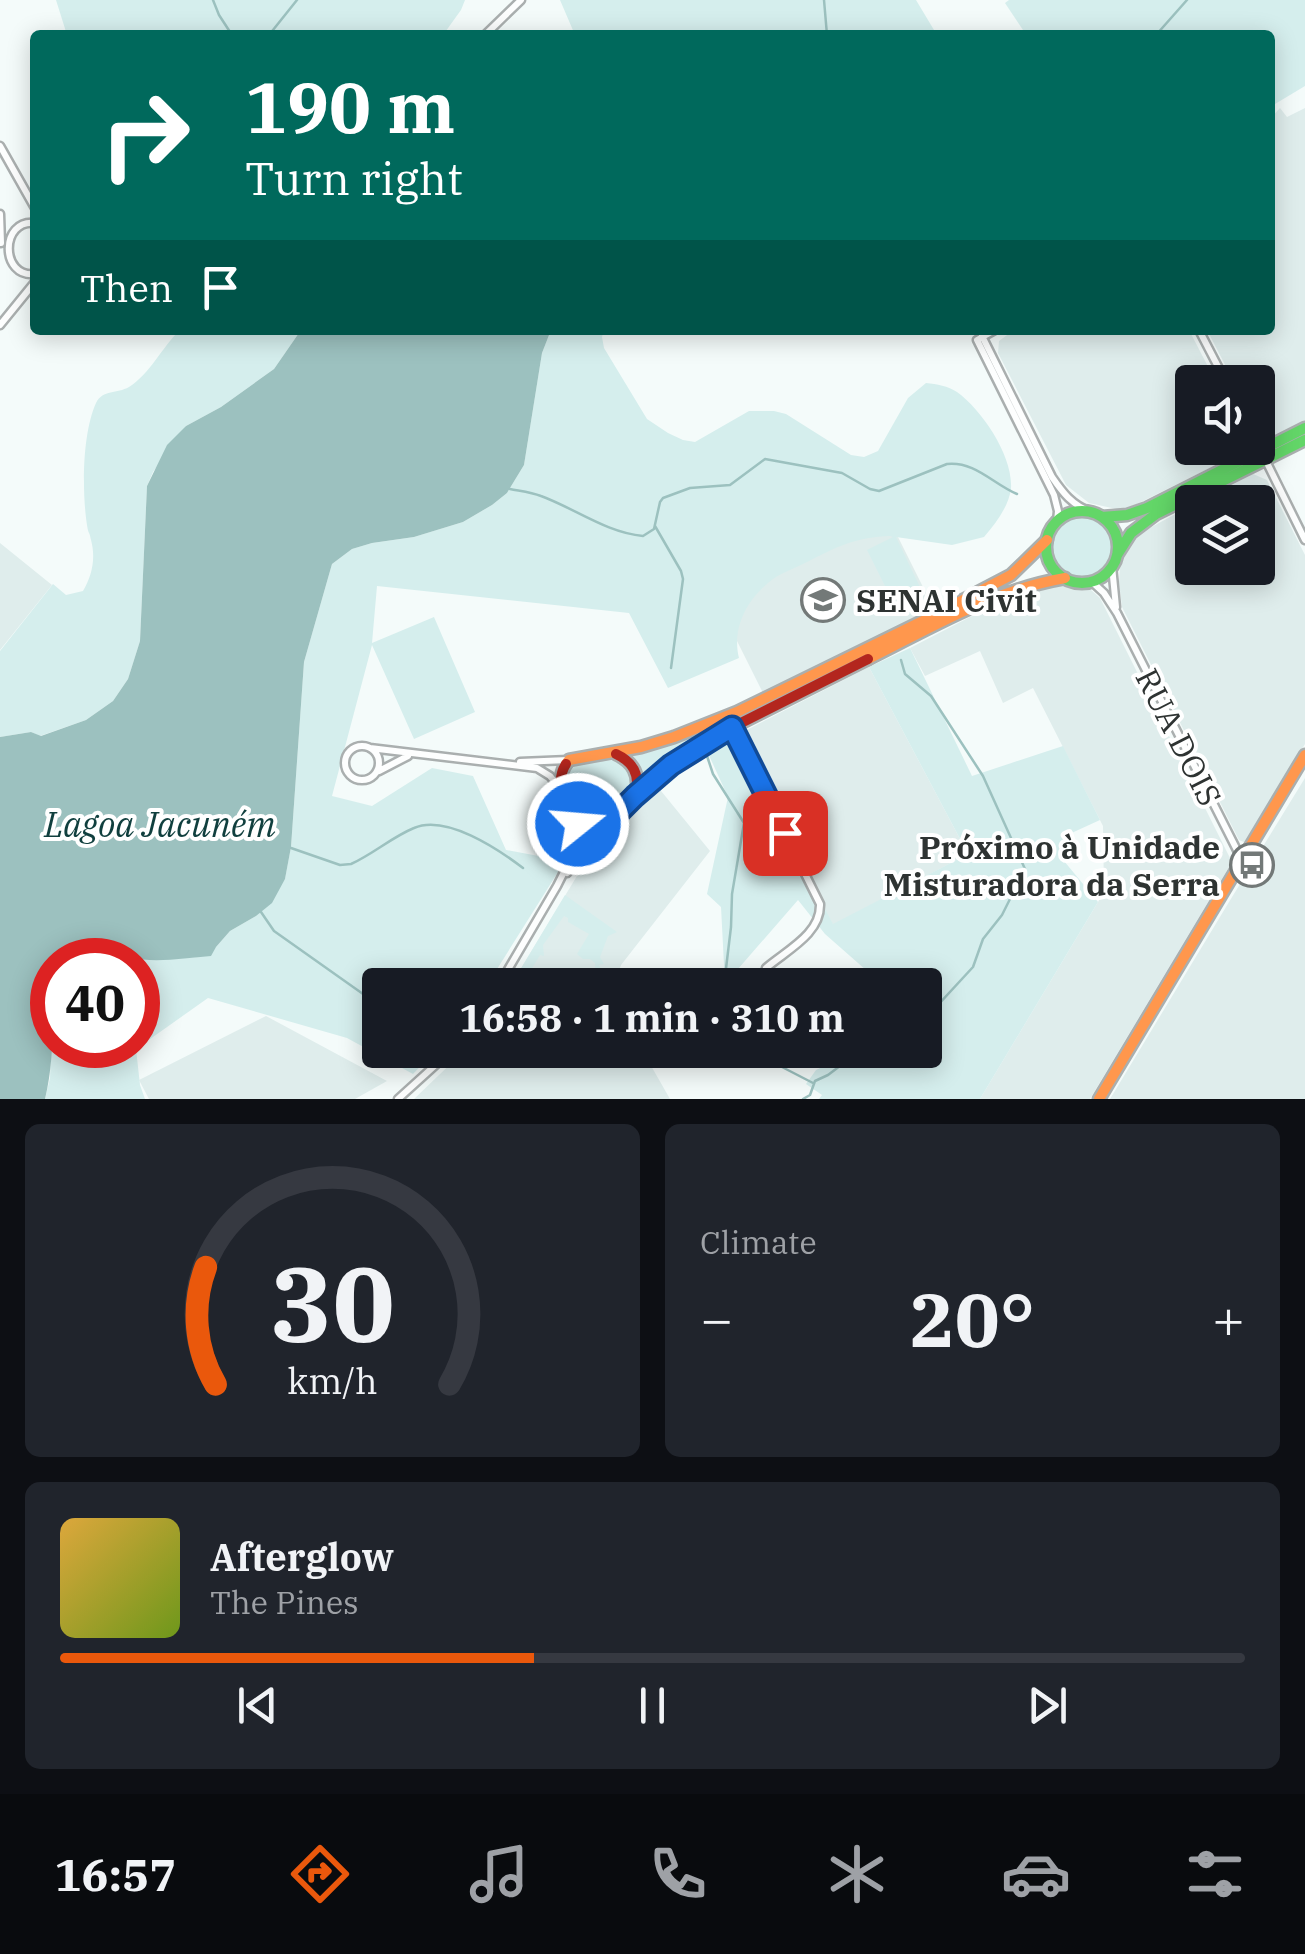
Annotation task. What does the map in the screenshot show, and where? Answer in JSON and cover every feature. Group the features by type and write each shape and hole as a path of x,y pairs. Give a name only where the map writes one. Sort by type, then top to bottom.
{"street":[{"path":"490,30 520,0"},
{"path":"0,146 30,199"},
{"path":"0,214 7,264 30,277"},
{"path":"0,259 6,233 20,222 30,222"},
{"path":"0,325 30,285"},
{"path":"979,338 985,335"},
{"path":"1202,335 1217,365"},
{"path":"979,338 1062,493 1077,507 1097,514 1116,534 1114,561"},
{"path":"504,763 614,754 674,739 746,709 1011,574 1047,540 1058,511 1054,495 979,338"},
{"path":"1275,444 1305,428"},
{"path":"1275,448 1305,440"},
{"path":"1057,522 1073,512 1127,515 1233,465"},
{"path":"558,886 606,825 635,796 671,765 732,727 991,597 1030,584 1065,578 1091,581 1105,574 1131,533 1143,522 1238,465"},
{"path":"1268,465 1305,540"},
{"path":"1047,540 1051,564 1065,578"},
{"name":"RUA DOIS","path":"1114,561 1117,614"},
{"name":"RUA DOIS","path":"1091,581 1104,592 1117,614 1242,860"},
{"path":"732,727 820,904 821,916 815,928 766,968"},
{"path":"414,754 397,760 368,780 349,775 345,768 351,750 362,746 542,770 559,787 576,821 577,844 558,886 509,968"},
{"path":"370,748 379,760 375,775"},
{"path":"614,754 627,759 635,770 635,796"},
{"path":"1098,1099 1305,755"},
{"path":"559,787 560,772 569,760"},
{"path":"576,821 589,828 606,825"},
{"path":"398,1099 432,1068"}],"shaded area":[{"path":"56,0 465,0 447,30 65,30"},
{"path":"560,0 916,0 934,30 573,30"},
{"path":"1305,0 1305,86 1275,104 1275,30 1023,30 1005,3"},
{"path":"1280,108 1287,117 1305,108 1305,422 1275,437 1275,365 1225,365 1210,335 1275,335 1275,114"},
{"path":"175,335 298,335 274,369 221,407 186,426 153,472 147,486 140,641 128,679 113,701 86,720 40,736 31,732 0,737 0,651 53,584 66,595 83,591 91,573 93,553 85,512 84,464 96,403 102,396 136,382"},
{"path":"549,335 603,335 604,348 647,419 668,433 695,442 749,411 774,411 786,414 851,455 864,457 878,451 908,398 926,383 946,387 967,400 986,422 1007,462 1011,488 1008,501 984,537 952,545 896,537 920,587 892,600 867,550 893,537 890,536 848,543 782,573 747,608 737,637 739,658 668,688 629,613 377,586 372,643 434,617 475,712 414,739 372,645 332,796 372,806 432,768 473,776 506,850 565,861 498,968 362,968 362,1046 347,1038 208,998 160,1032 160,959 197,957 216,947 230,931 256,916 285,879 291,847 304,662 332,564 352,549 463,522 507,493 524,465 542,353"},
{"path":"1007,335 1192,335 1207,365 1175,365 1175,465 1216,465 1121,510 1089,503 1066,485 998,353 999,341"},
{"path":"1253,474 1270,485 1231,485"},
{"path":"1275,496 1305,555 1305,744 1246,843 1239,840 1122,607 1120,566 1131,542 1175,514 1175,585 1275,585"},
{"name":"SENAI Civit","path":"883,507 934,609 763,693 712,591"},
{"path":"1082,517 1103,526 1112,547 1103,568 1082,577 1061,568 1052,547 1061,526"},
{"path":"0,543 52,585 0,650"},
{"path":"1061,585 1091,590 1100,598 1232,862 1090,1099 980,1099 1104,892 1103,826 1033,688 1003,703 980,651 925,676 910,648 1001,601"},
{"path":"910,648 972,776 1063,746 1100,820 1065,836 1064,861 1098,902 980,1099 819,1099 822,1095 806,1084 820,1068 942,1068 942,968 864,968 825,934 798,900 739,968 724,968 721,907 707,894 728,797 707,751 735,736 833,924 968,854 869,667"},
{"path":"869,667 968,854 833,925 735,736"},
{"path":"815,678 816,681 711,734 646,782 642,780 633,754 704,731"},
{"path":"613,760 629,769 633,787 605,821 587,823 570,802 564,775 576,764"},
{"path":"1305,778 1305,1099 1110,1099 1229,902"},
{"path":"657,786 710,851 620,968 521,968 583,866"},
{"path":"565,895 617,932 608,936 600,957 604,964 595,968 590,959 577,954 589,934 564,916 543,945 544,956 540,955 532,968 521,968"},
{"path":"266,1016 387,1081 355,1099 149,1099 139,1080"},
{"path":"50,1068 138,1068 145,1099 45,1099"},
{"path":"446,1068 652,1068 670,1099 414,1099"}],"water":[{"name":"Lagoa Jacuném","path":"298,335 549,335 542,353 524,465 507,493 463,522 352,549 332,564 304,662 291,847 285,879 272,903 230,931 211,956 160,960 160,938 30,938 30,1068 50,1068 45,1099 0,1099 0,737 31,732 41,736 86,720 113,701 128,679 140,641 147,486 167,445 186,426 221,407 274,369"}],"waterway":[{"path":"213,0 229,30"},
{"path":"273,30 297,0"},
{"path":"824,0 827,30"},
{"name":"Lagoa Jacuném","path":"1160,30 1187,0"},
{"path":"510,489 537,495 604,525 643,536 654,529 663,498 690,488 730,485 765,459 842,473 879,491 947,464 957,464 1017,494"},
{"path":"655,526 683,579 671,668"},
{"path":"901,660 905,674 931,696 983,776 1025,869 1002,915 983,939 973,967 942,1001"},
{"path":"706,753 713,774 744,823 732,894 726,968"},
{"path":"291,848 340,865 351,864 414,828 441,826 471,836 523,868"},
{"path":"261,912 274,931 362,993"},
{"path":"784,1068 813,1083"},
{"path":"803,1099 810,1095 815,1081 837,1068"}],"traffic: fast":[{"path":"1102,517 1147,508 1305,428"},
{"path":"1117,555 1131,533 1156,514 1305,440"},
{"path":"1082,511 1107,522 1118,547 1107,572 1082,583 1057,572 1046,547 1057,522 1082,511"}],"traffic: slow":[{"path":"566,764 569,760 674,737 737,712 1011,575 1047,540"},
{"path":"868,659 988,601 1065,578"},
{"path":"1099,1099 1305,755"}],"traffic: jam":[{"path":"566,764 561,780 567,806 584,826 603,827 659,775 719,734 868,659"},
{"path":"616,754 634,769 636,793"}],"place":[{"name":"SENAI Civit","path":"823,600"},
{"name":"Próximo à Unidade Misturadora da Serra","path":"1252,865"}],"route":[{"path":"578,824 594,829 606,825 671,765 732,727 785,833"}]}
